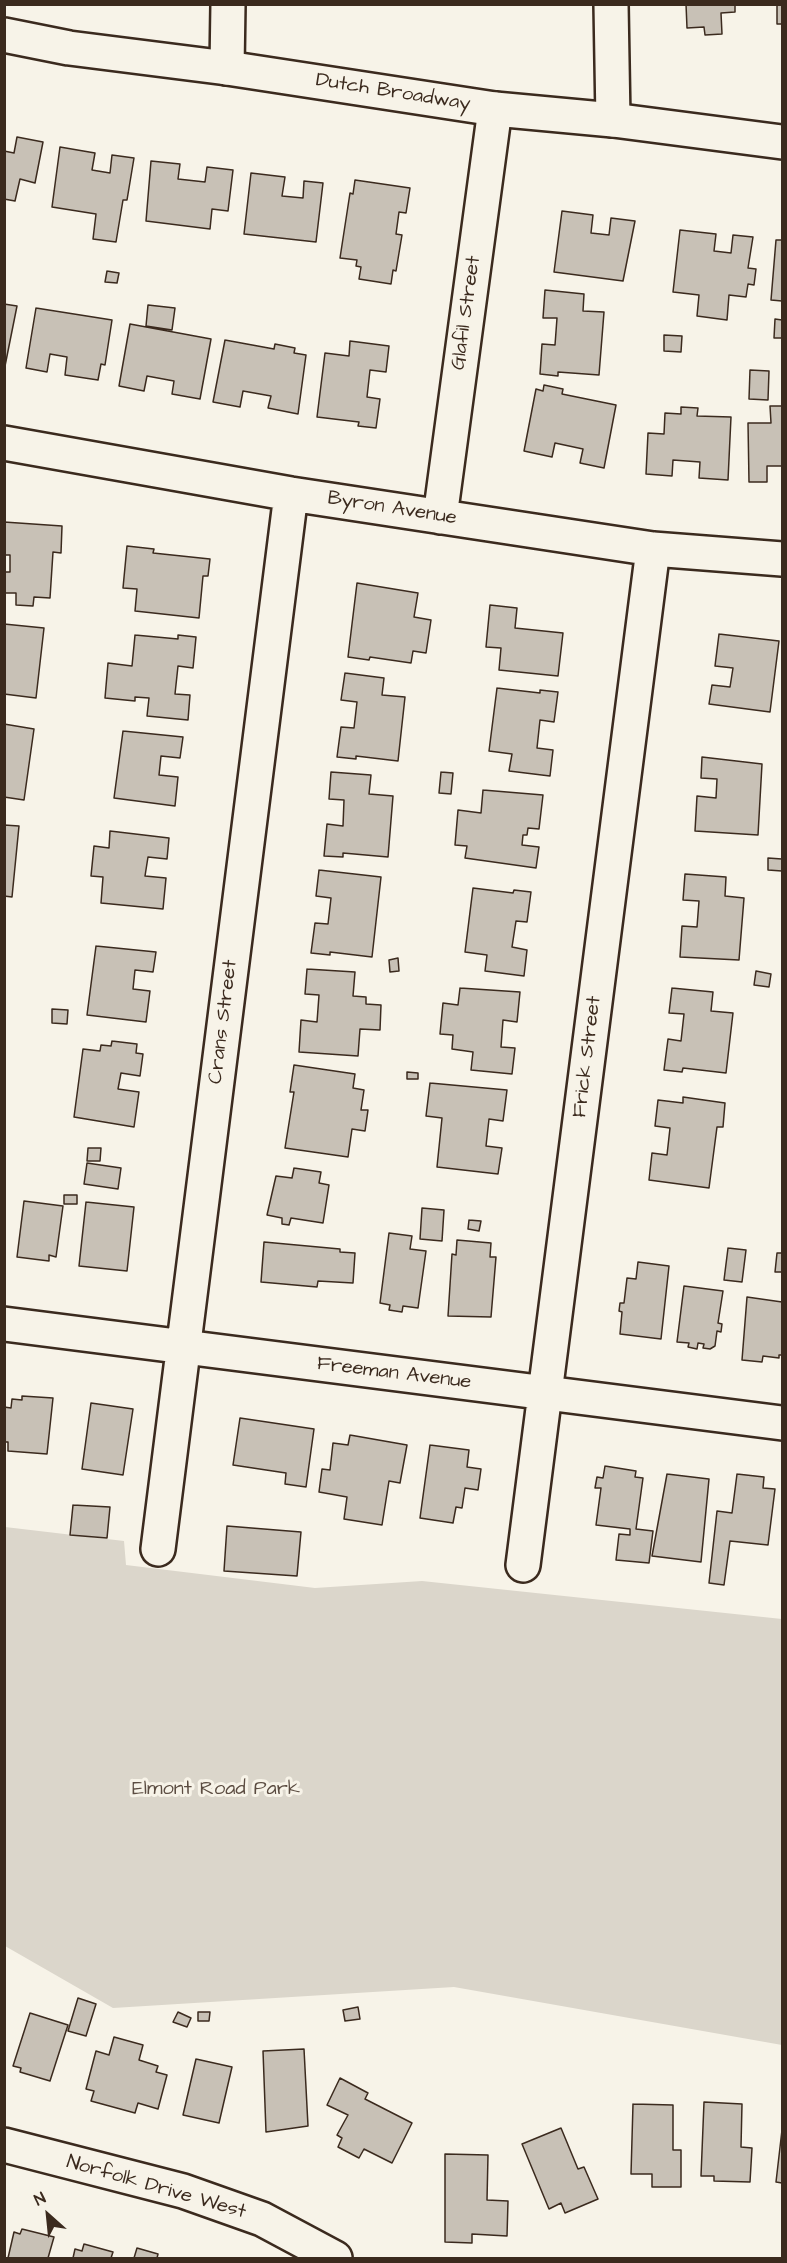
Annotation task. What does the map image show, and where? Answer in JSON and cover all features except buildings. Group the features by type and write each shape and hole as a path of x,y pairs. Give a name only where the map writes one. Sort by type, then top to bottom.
{"street":[{"path":"227,68 228,4"},
{"path":"611,4 613,120"},
{"name":"Dutch Broadway","path":"4,35 69,48 227,68 495,110 613,120 783,142"},
{"name":"Glafil Street","path":"440,517 495,110"},
{"name":"Byron Avenue","path":"4,443 291,494 653,549 783,559"},
{"name":"Crans Street","path":"158,1549 291,494"},
{"name":"Frick Street","path":"523,1565 653,549"},
{"name":"Freeman Avenue","path":"4,1324 783,1423"},
{"name":"Norfolk Drive West","path":"4,2145 183,2191 262,2219 335,2259"}],"green space":[{"name":"Elmont Road Park","path":"5,1527 124,1541 126,1565 315,1588 422,1581 782,1619 782,2045 454,1987 113,2008 5,1946"}]}
